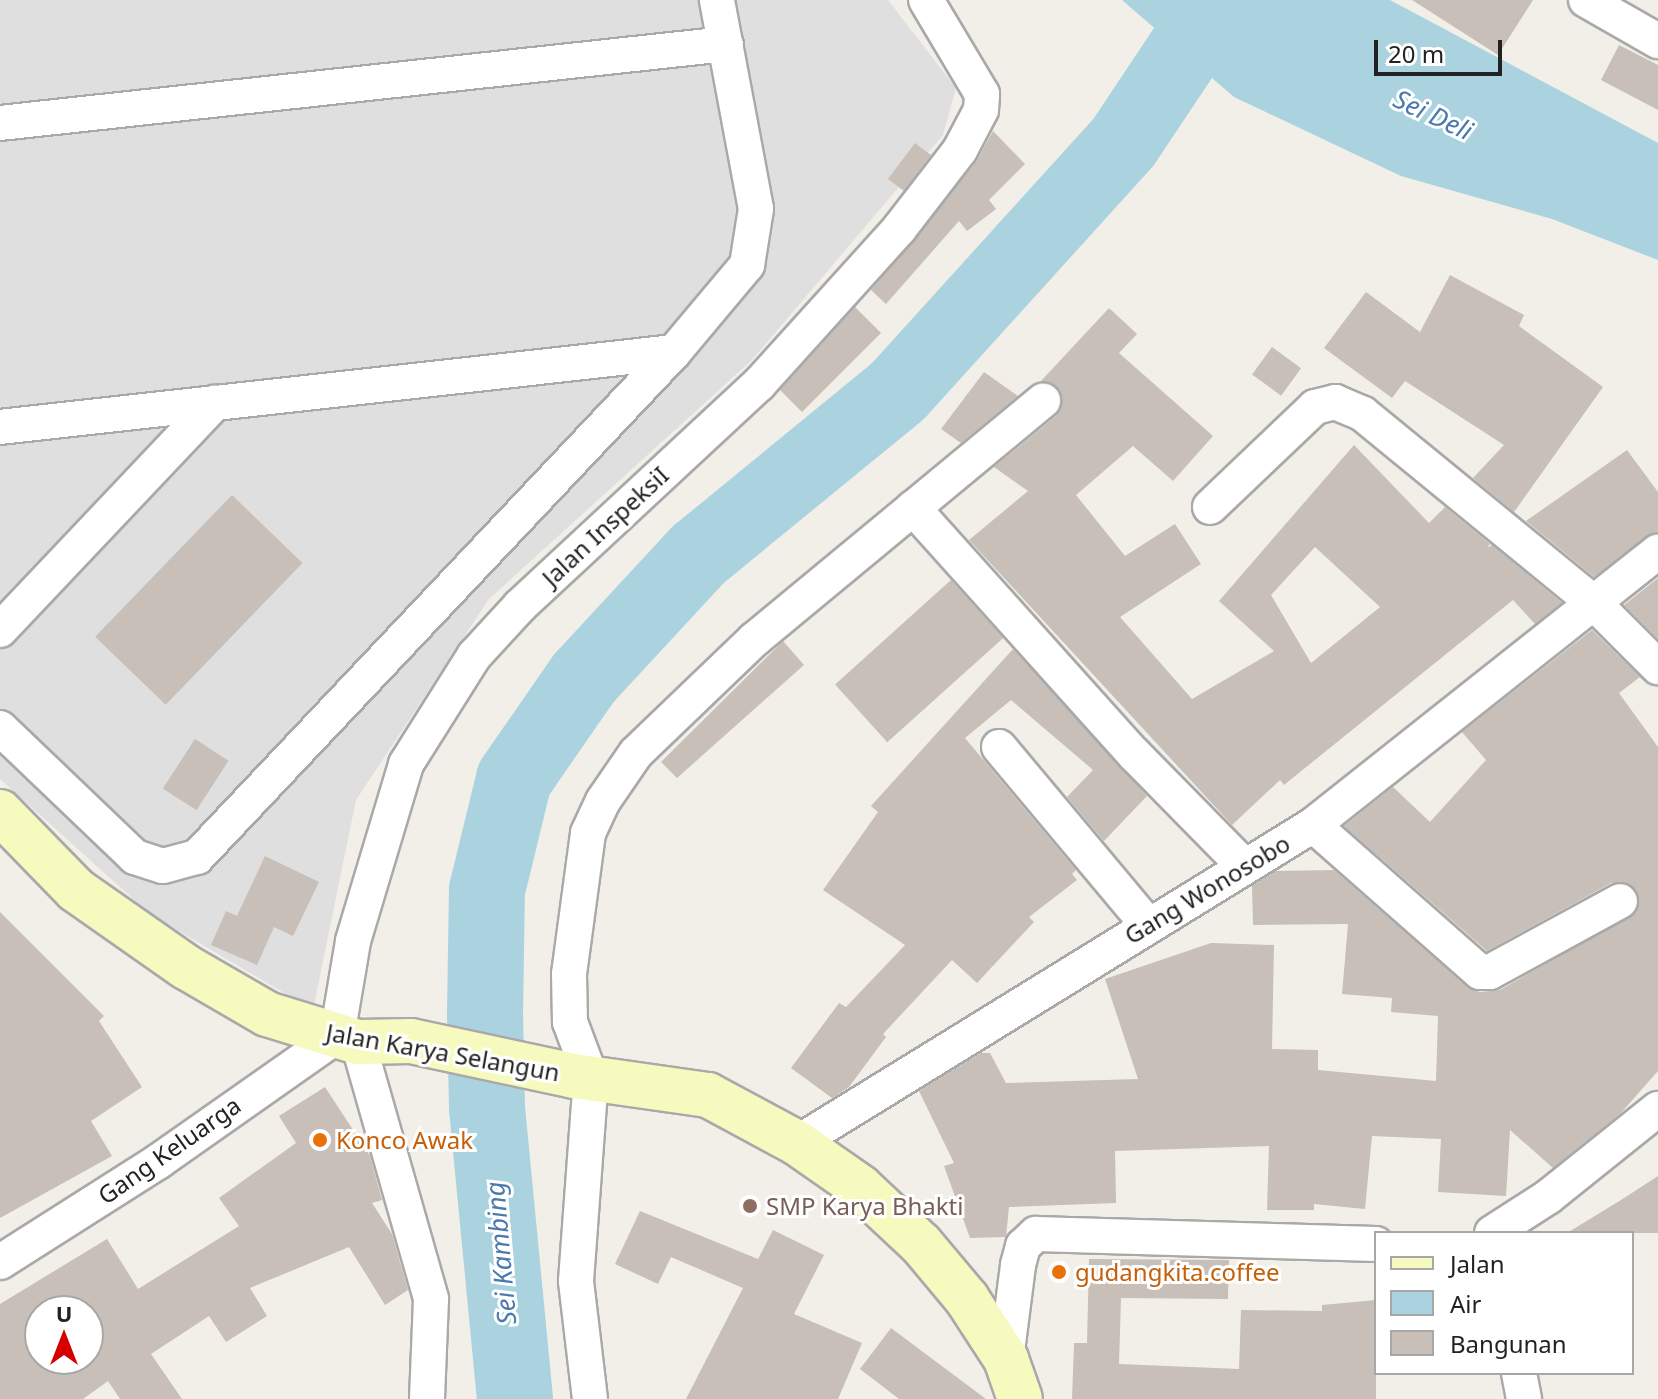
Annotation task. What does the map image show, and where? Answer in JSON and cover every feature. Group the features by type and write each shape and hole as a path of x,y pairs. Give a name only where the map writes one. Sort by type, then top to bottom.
{"main road":[{"name":"Jalan Karya Selangun","path":"0,812 76,890 186,967 267,1014 348,1039 411,1041 583,1077 708,1095 797,1143 860,1187 921,1244 967,1299 1013,1379"}],"street":[{"path":"0,728 135,857 163,866 197,857 674,352 747,265 756,209 717,0"},
{"name":"Jalan InspeksiI","path":"348,1039 353,941 406,764 474,656 520,606 759,384 899,229 960,150 981,110 978,81 926,0"},
{"path":"1586,0 1658,41"},
{"path":"0,123 726,44"},
{"path":"0,427 674,352"},
{"path":"590,1399 576,1281 583,1077 570,1022 569,974 588,833 603,801 636,753 755,639 1043,401"},
{"path":"1210,507 1315,407 1335,402 1363,414 1594,603 1658,667"},
{"path":"0,630 215,403"},
{"path":"913,508 1134,754 1243,865"},
{"name":"Gang Wonosobo","path":"797,1143 1147,924 1313,825 1658,552"},
{"path":"999,747 1147,924"},
{"path":"1313,825 1480,972 1490,972 1620,901"},
{"path":"348,1039 431,1299 427,1399"},
{"name":"Gang Keluarga","path":"0,1262 348,1039"},
{"path":"1495,1231 1548,1197 1657,1113"},
{"path":"1013,1379 1018,1265 1023,1246 1036,1234 1374,1244"},
{"path":"1519,1375 1524,1399"}],"shaded area":[{"path":"0,0 888,0 956,88 943,135 752,360 489,599 356,800 313,1010 150,914 0,779"}],"water":[{"name":"Sei Deli","path":"1122,0 1390,0 1658,143 1658,260 1552,219 1401,176 1234,97"}],"building":[{"path":"1412,0 1533,0 1498,55"},
{"path":"1619,45 1658,65 1658,110 1601,80"},
{"path":"993,131 1025,164 989,200 996,209 967,231 959,221 886,304 871,290 976,162"},
{"path":"915,143 931,155 904,191 888,179"},
{"path":"1450,275 1524,315 1519,326 1603,387 1514,512 1473,478 1504,445 1405,381 1392,398 1324,348 1366,292 1420,332"},
{"path":"855,307 881,333 802,412 780,390"},
{"path":"1109,308 1137,334 1119,353 1213,436 1173,481 1133,446 1076,495 1125,556 1175,524 1201,564 1120,617 1192,699 1274,651 1219,601 1354,445 1429,523 1445,507 1490,544 1487,548 1492,545 1562,603 1535,624 1513,600 1284,785 1280,780 1232,825 969,540 1028,491 994,467 1056,416 1062,397 1058,388 1041,381","holes":["1315,547 1380,607 1311,663 1271,595"]},
{"path":"1272,347 1301,368 1281,396 1252,375"},
{"path":"984,372 1018,396 961,443 941,429"},
{"path":"1627,450 1658,492 1658,532 1594,577 1526,521"},
{"path":"232,495 302,563 166,705 95,637"},
{"path":"1658,578 1658,639 1624,605"},
{"path":"951,580 1003,638 887,742 835,684"},
{"path":"1592,630 1640,677 1619,693 1658,747 1658,1071 1620,1114 1553,1168 1510,1130 1506,1196 1438,1192 1441,1139 1372,1136 1365,1209 1314,1204 1314,1210 1267,1210 1269,1146 1115,1151 1116,1203 1009,1207 1006,1237 970,1238 944,1166 954,1163 919,1091 981,1053 990,1053 1006,1083 1138,1079 1105,979 1211,943 1274,945 1272,1049 1318,1050 1318,1070 1436,1081 1438,1016 1391,1012 1392,998 1342,994 1348,924 1253,925 1252,886 1276,871 1334,870 1467,987 1480,992 1500,990 1637,912 1637,891 1630,884 1611,883 1487,951 1344,826 1393,787 1430,822 1486,760 1462,732"},
{"path":"783,641 804,665 677,778 661,762"},
{"path":"1013,649 1147,796 1104,841 1067,797 1093,770 1011,700 965,738 1076,870 1072,874 1077,880 1029,917 1034,922 977,983 952,960 883,1034 886,1037 849,1087 832,1098 791,1068 839,1003 846,1007 905,945 823,890 878,812 871,806"},
{"path":"195,739 229,761 196,810 163,788"},
{"path":"265,856 319,882 293,936 274,927 257,965 211,945 226,911 237,916"},
{"path":"0,912 104,1016 99,1021 142,1087 91,1121 112,1156 0,1218"},
{"path":"325,1087 370,1156 382,1200 372,1203 392,1234 408,1290 385,1305 349,1247 250,1288 267,1316 226,1342 209,1316 151,1354 182,1399 120,1399 108,1381 83,1399 0,1399 0,1304 107,1239 138,1289 239,1226 219,1198 296,1143 279,1116"},
{"path":"1658,1176 1658,1233 1570,1231"},
{"path":"640,1211 758,1259 773,1230 824,1255 794,1314 862,1343 838,1399 686,1399 743,1288 671,1257 658,1284 615,1264"},
{"path":"1089,1259 1229,1260 1228,1299 1121,1298 1119,1364 1239,1369 1241,1310 1322,1311 1322,1305 1374,1300 1376,1399 1072,1399 1074,1343 1087,1343"},
{"path":"891,1328 986,1399 899,1399 860,1369"}],"waterway":[{"name":"Sei Kambing","path":"515,1399 487,1108 485,1014 487,890 514,779 584,678 699,554 898,391 1123,143 1217,2"}],"place":[{"name":"Konco Awak","path":"320,1140"},
{"name":"SMP Karya Bhakti","path":"750,1206"},
{"name":"gudangkita.coffee","path":"1059,1272"}]}
